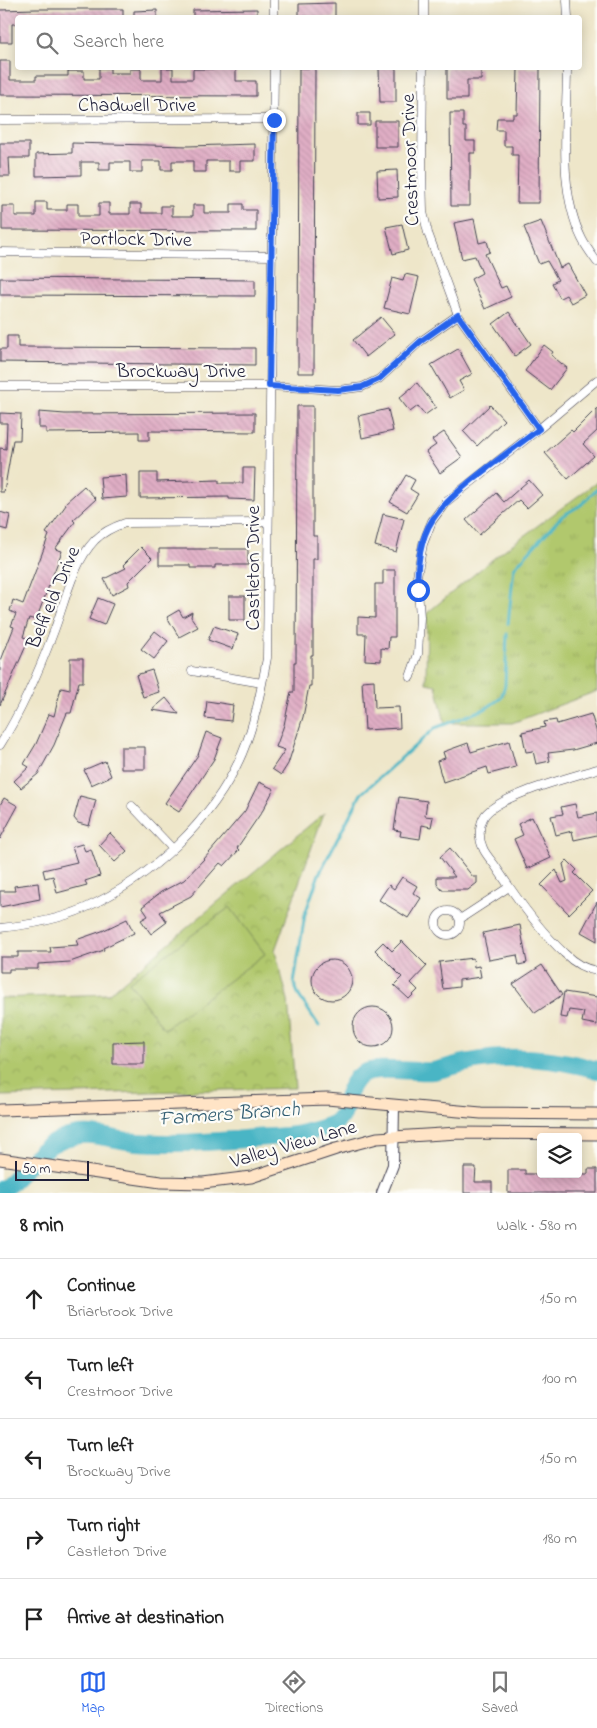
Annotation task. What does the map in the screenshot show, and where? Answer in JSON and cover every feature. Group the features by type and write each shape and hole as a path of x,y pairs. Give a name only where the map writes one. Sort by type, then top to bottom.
{"main road":[{"name":"Valley View Lane","path":"0,1110 327,1100 480,1113 597,1114"},
{"name":"Valley View Lane","path":"0,1159 161,1182 229,1182 279,1169 336,1149 377,1138 458,1133 597,1134"}],"street":[{"path":"274,0 274,15"},
{"path":"424,0 424,15"},
{"path":"568,0 568,15"},
{"name":"Castleton Drive","path":"0,928 34,924 84,908 139,876 172,848 209,810 242,754 255,718 267,658 274,70"},
{"name":"Crestmoor Drive","path":"423,70 423,212 428,234 458,315 539,429"},
{"path":"567,70 566,175 577,227 582,240 597,262"},
{"name":"Chadwell Drive","path":"0,120 274,120"},
{"name":"Portlock Drive","path":"0,252 272,256"},
{"name":"Brockway Drive","path":"0,386 269,386 338,390 362,387 379,379 421,341 458,315"},
{"path":"410,677 418,654 420,617 417,576 423,544 432,521 446,502 539,429 597,380"},
{"name":"Belfield Drive","path":"0,745 18,718 44,658 78,568 95,541 109,529 125,523 268,522"},
{"path":"192,671 262,683"},
{"path":"597,768 513,797 496,806 486,814 481,823 480,834 483,849 509,888 564,954 585,969 597,971"},
{"path":"132,806 172,848"},
{"path":"460,919 509,888"},
{"path":"382,1193 393,1165 394,1106"}],"green space":[{"path":"597,482 597,691 512,723 445,723 436,685 426,683 427,613 499,554"},
{"path":"324,813 275,950 288,1000 295,1088 0,1096 0,998 108,994"},
{"path":"230,907 265,954 164,1029 129,982"}],"building":[{"path":"335,3 335,15 299,15 299,4"},
{"path":"123,9 123,15 15,15 15,24 12,24 12,42 0,42 0,10"},
{"path":"257,9 257,15 193,15 193,10"},
{"path":"157,10 157,15 134,15 134,11"},
{"path":"0,61 10,61 10,80 36,80 36,76 68,76 68,71 84,71 84,79 99,79 99,70 110,70 110,73 130,73 130,70 141,70 141,80 162,80 162,70 173,70 173,79 193,79 193,70 236,70 236,81 256,81 256,96 0,95"},
{"path":"299,70 315,70 314,373 298,373"},
{"path":"379,70 396,70 396,102 380,102"},
{"path":"447,70 481,70 481,80 467,80 467,99 447,99"},
{"path":"518,70 540,70 539,203 517,203 518,155 512,155 512,146 504,146 504,130 496,130 497,118 513,118 513,114 517,114"},
{"path":"358,113 370,113 370,125 358,125"},
{"path":"450,113 463,113 466,141 475,141 475,153 470,153 470,206 451,206"},
{"path":"375,121 398,121 398,147 375,147"},
{"path":"0,143 29,143 29,158 9,158 10,176 0,176"},
{"path":"72,143 188,146 255,144 255,161 240,161 240,171 229,171 229,161 206,161 206,172 193,172 193,161 172,161 172,170 161,170 161,161 142,161 142,172 130,172 130,162 110,162 110,170 99,170 99,162 81,162 81,175 36,176 36,154 72,153"},
{"path":"397,170 398,197 378,198 377,171"},
{"path":"36,202 47,202 47,210 67,210 67,204 78,204 78,216 99,216 99,203 109,203 109,214 130,214 130,204 141,204 141,213 161,213 161,206 172,206 172,216 193,216 193,205 204,205 204,213 231,213 231,204 243,204 243,210 256,210 256,231 2,230 2,206 15,206 15,216 36,216"},
{"path":"474,219 479,243 487,241 490,252 485,254 501,288 506,286 511,297 485,309 471,279 482,273 475,256 462,259 454,223"},
{"path":"541,221 560,268 568,264 585,295 571,303 566,295 560,298 552,283 558,280 547,261 539,264 524,227"},
{"path":"402,224 408,250 393,254 386,227"},
{"path":"405,274 419,277 410,314 384,308 392,278 403,281"},
{"path":"0,278 255,280 255,296 0,295"},
{"path":"509,312 531,344 515,356 493,324"},
{"path":"381,317 395,334 366,357 353,340"},
{"path":"7,336 18,336 18,347 255,348 255,365 0,362 0,349 7,349"},
{"path":"544,345 553,352 551,355 567,368 550,390 525,371"},
{"path":"458,349 472,374 459,381 464,390 450,398 431,365"},
{"path":"417,383 436,407 425,415 418,406 410,412 399,398"},
{"path":"490,405 504,420 477,446 463,431"},
{"path":"297,406 313,406 313,536 317,536 317,559 313,559 313,655 311,655 311,686 309,686 303,717 288,764 281,775 272,769 285,750 276,747 284,725 291,692 294,692 294,662 296,662"},
{"path":"597,408 597,431 583,444 594,456 568,479 545,453 571,430 573,432"},
{"path":"388,409 393,431 362,438 358,416"},
{"path":"39,412 65,414 255,413 255,432 149,431 149,440 139,440 139,432 46,433 46,428 39,428"},
{"path":"0,413 21,414 20,440 13,440 4,492 0,492 0,448 6,449 7,423 0,423"},
{"path":"444,432 462,457 440,473 426,452 436,445 432,440"},
{"path":"243,468 255,468 254,500 229,499 229,497 140,498 140,473 157,473 157,482 219,480 219,483 243,483"},
{"path":"126,475 127,497 102,499 100,477"},
{"path":"406,475 415,480 410,489 418,494 407,512 390,502"},
{"path":"529,480 542,495 527,508 519,500 479,535 466,520 496,493 504,502"},
{"path":"84,486 96,499 73,520 75,522 55,549 62,551 36,620 29,618 23,637 29,639 0,705 0,663 14,627 11,626 16,614 10,611 13,600 23,604 49,535 46,533 66,505 65,503"},
{"path":"0,512 10,515 7,530 0,528"},
{"path":"383,514 404,519 396,552 375,546"},
{"path":"141,547 152,558 128,582 129,586 112,595 104,579 126,568 123,565"},
{"path":"159,549 248,549 248,565 215,565 215,568 190,568 190,565 159,565"},
{"path":"383,570 395,570 395,637 389,637 388,649 381,648 381,661 365,660 366,634 358,634 358,617 375,618 375,584 383,584"},
{"path":"229,596 245,596 245,620 229,620"},
{"path":"98,598 113,604 104,625 89,619"},
{"path":"179,610 183,617 192,612 191,617 198,627 179,637 167,617"},
{"path":"214,626 238,634 233,649 208,640"},
{"path":"155,631 168,641 154,659 141,649"},
{"path":"70,658 83,658 83,682 79,682 71,713 67,713 54,745 38,774 21,788 14,781 29,767 24,764 36,744 49,714 54,716 61,688 70,690"},
{"path":"152,670 159,692 143,697 136,675"},
{"path":"374,680 375,708 399,707 400,728 365,730 362,681"},
{"path":"166,698 179,714 152,710"},
{"path":"207,701 233,705 231,721 205,718"},
{"path":"591,714 597,733 597,743 573,750 548,753 550,761 536,764 533,751 526,752 522,732 545,727 544,722 556,720 557,724"},
{"path":"206,732 222,738 214,759 179,812 165,803 198,755"},
{"path":"509,741 516,767 489,774 487,767 443,782 437,761 445,758 443,752 468,743 471,752"},
{"path":"121,747 145,747 145,769 121,769"},
{"path":"105,761 111,776 91,785 84,770"},
{"path":"259,782 274,789 263,810 237,848 239,850 224,866 220,863 191,896 160,912 167,922 151,934 141,920 148,916 142,907 161,892 184,880 204,859 245,811"},
{"path":"80,796 96,800 89,826 78,823 74,818"},
{"path":"399,797 427,801 425,816 433,817 431,827 422,825 420,839 400,836 401,831 394,830"},
{"path":"4,798 18,806 0,839 0,805"},
{"path":"575,804 578,817 597,813 597,835 574,840 572,831 556,835 551,816 563,814 561,807"},
{"path":"532,817 551,858 527,869 514,839 523,835 518,824"},
{"path":"110,833 127,851 115,862 99,845"},
{"path":"82,844 85,851 91,849 100,876 85,881 87,885 57,893 53,876 45,878 43,870 77,862 72,847"},
{"path":"450,848 473,877 477,877 477,883 468,890 442,890 437,884 437,877 455,877 440,857"},
{"path":"567,860 577,870 574,873 592,891 569,914 541,885 556,870 562,883 567,881 563,864"},
{"path":"402,877 417,886 413,893 421,898 408,918 379,900 389,885 394,889"},
{"path":"38,883 40,899 0,907 0,891 15,891 14,886"},
{"path":"597,902 597,941 581,932"},
{"path":"127,919 134,933 103,948 104,950 70,962 38,964 38,969 9,969 9,972 0,972 0,957 18,957 18,952 51,952 50,947 78,945 76,940 102,931"},
{"path":"520,925 527,963 519,965 517,955 489,960 483,933"},
{"path":"402,941 427,966 411,983 418,990 409,999 394,985 402,977 375,950 383,942 392,951"},
{"path":"473,958 474,967 479,966 481,977 459,980 459,987 443,989 439,962"},
{"path":"332,960 346,966 352,980 346,994 332,1000 318,994 312,980 318,966"},
{"path":"542,965 562,995 535,1013 513,984"},
{"path":"564,992 597,997 597,1025 582,1022 584,1012 569,1010 567,1018 560,1017"},
{"path":"373,1007 387,1013 393,1027 387,1041 373,1047 359,1041 353,1027 359,1013"},
{"path":"144,1041 144,1064 113,1064 113,1042"},
{"path":"464,1167 476,1167 475,1182 492,1182 492,1193 464,1193"},
{"path":"588,1169 597,1169 597,1193 508,1193 508,1170 525,1170 525,1174 537,1174 537,1178 582,1178 582,1174 588,1174"}],"waterway":[{"path":"508,624 514,568 562,516 581,505 597,489"},
{"path":"319,1026 299,996 294,983 305,914 319,874 361,794 435,728 485,709 501,698 505,685 507,634"},
{"name":"Farmers Branch","path":"0,1191 51,1144 80,1135 137,1142 196,1143 289,1136 324,1127 333,1124 341,1117 352,1085 356,1079 368,1071 433,1071 465,1063 502,1058 550,1060 597,1070"},
{"path":"351,1072 356,1079"}],"route":[{"path":"274,120 269,386 338,390 362,387 379,379 421,341 458,315 490,363 539,429 446,502 432,521 423,544 417,576 418,590"}]}
